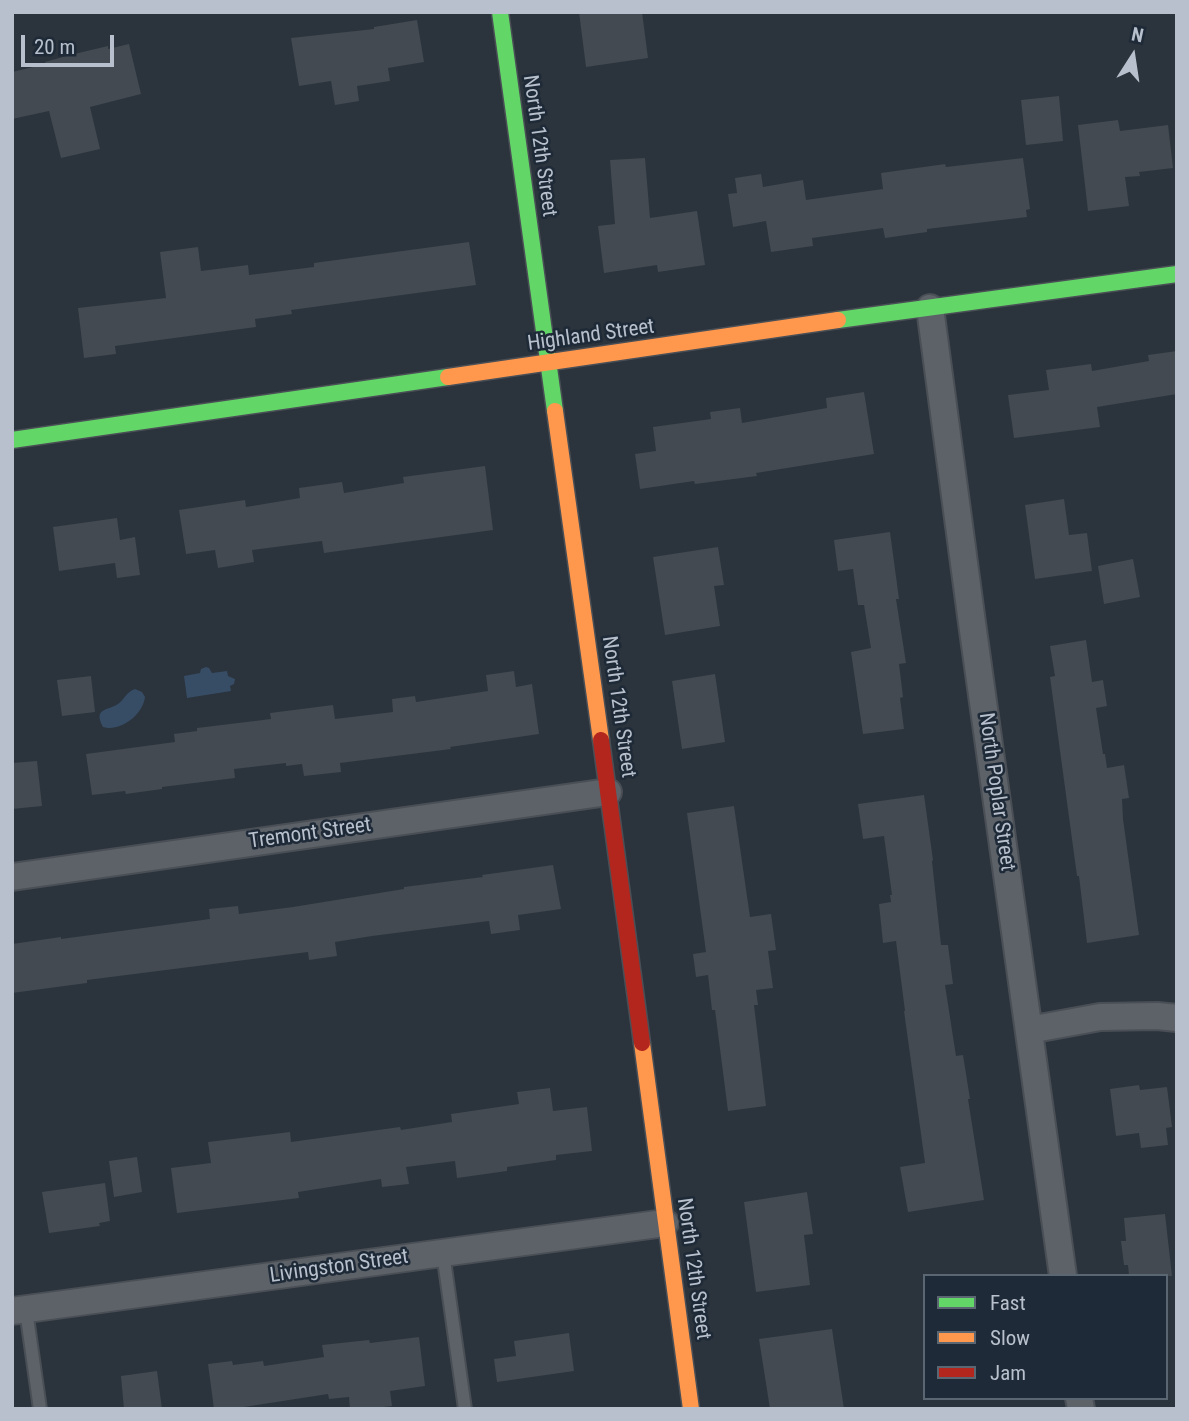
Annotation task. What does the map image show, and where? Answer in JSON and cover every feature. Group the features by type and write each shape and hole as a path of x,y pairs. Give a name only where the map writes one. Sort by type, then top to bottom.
{"street":[{"name":"North 12th Street","path":"499,12 691,1409"},
{"name":"Highland Street","path":"12,440 1177,274"},
{"name":"North Poplar Street","path":"930,308 1063,1274"},
{"name":"Tremont Street","path":"12,877 608,792"},
{"path":"1029,1030 1100,1017 1177,1018"},
{"name":"Livingston Street","path":"19,1310 665,1223"}],"lane":[{"path":"443,1253 465,1409"},
{"path":"19,1310 40,1409"}],"water":[{"path":"206,667 212,673 227,671 228,676 235,679 230,686 231,691 187,698 184,676 200,673 201,669"},
{"path":"135,689 145,697 135,716 116,727 103,727 100,713 118,704"}],"building":[{"path":"579,12 642,12 648,58 586,67"},
{"path":"417,20 424,62 388,68 390,81 357,86 359,101 335,105 331,81 299,86 291,38 374,29"},
{"path":"129,44 141,94 90,107 100,149 61,158 49,111 12,119 12,72 70,55"},
{"path":"1059,96 1063,141 1026,145 1021,100"},
{"path":"1118,120 1120,131 1168,125 1173,168 1139,172 1140,176 1125,177 1129,206 1088,211 1078,125"},
{"path":"645,158 650,218 697,211 705,265 658,272 657,265 604,273 598,226 615,224 610,160"},
{"path":"1023,158 1030,209 1026,210 1027,217 927,229 927,232 885,238 883,228 812,238 813,246 771,252 766,221 733,227 728,194 737,193 735,178 761,174 763,187 803,180 806,200 883,189 881,173 945,164 946,167"},
{"path":"469,242 476,285 291,310 292,314 255,319 256,327 115,346 116,354 84,358 78,308 166,298 160,252 198,247 201,271 248,265 249,275 314,267 314,263"},
{"path":"1177,351 1177,394 1097,407 1100,427 1014,438 1008,395 1049,390 1046,370 1091,364 1092,371 1149,361 1148,355"},
{"path":"864,392 874,454 756,473 757,476 640,489 635,454 656,451 653,427 711,419 710,412 740,408 742,423 827,408 826,398"},
{"path":"485,466 493,530 324,553 322,541 252,550 254,562 218,568 215,550 186,554 179,510 245,500 246,507 300,498 299,488 342,482 344,493 404,483 403,477"},
{"path":"1064,499 1069,535 1087,533 1092,571 1035,579 1025,505"},
{"path":"117,518 120,540 135,537 140,575 117,578 115,563 59,571 53,527"},
{"path":"890,532 899,599 896,599 906,663 899,664 904,729 863,734 851,652 871,648 864,605 858,605 853,569 838,571 834,540"},
{"path":"718,547 724,585 714,586 720,626 665,635 653,557"},
{"path":"1133,559 1140,597 1104,604 1098,566"},
{"path":"1086,640 1092,682 1103,680 1107,706 1096,708 1107,768 1124,765 1129,798 1122,799 1123,819 1139,935 1087,943 1050,677 1055,676 1050,646"},
{"path":"514,671 516,687 532,684 539,734 450,747 451,749 340,763 341,772 304,776 302,764 286,766 286,763 234,769 235,778 126,794 125,791 92,795 86,754 175,742 174,734 197,731 197,728 271,719 270,713 333,705 335,719 393,712 392,699 415,696 416,702 488,691 486,675"},
{"path":"715,674 725,742 682,749 672,681"},
{"path":"91,676 95,712 62,716 57,680"},
{"path":"37,761 42,806 12,809 12,763"},
{"path":"924,795 941,945 948,945 953,984 945,985 956,1056 963,1055 984,1200 908,1212 900,1167 925,1163 896,941 883,943 879,904 891,902 892,895 884,836 863,839 858,804"},
{"path":"734,806 750,917 771,914 776,950 768,951 773,988 756,990 758,1005 754,1005 766,1106 728,1111 708,975 696,977 693,954 706,952 687,813"},
{"path":"553,865 561,909 518,915 520,930 491,934 489,921 335,942 337,956 309,960 308,952 87,980 87,983 12,993 12,944 210,919 209,909 238,906 239,914"},
{"path":"1139,1085 1140,1090 1167,1087 1172,1127 1166,1128 1168,1145 1141,1148 1139,1133 1116,1136 1110,1089"},
{"path":"550,1088 553,1111 587,1107 592,1151 556,1155 556,1160 457,1178 455,1161 406,1167 409,1184 382,1187 381,1179 298,1192 299,1198 177,1213 171,1168 211,1163 208,1142 290,1132 291,1142 452,1122 451,1114 519,1104 517,1092"},
{"path":"137,1157 142,1192 114,1197 109,1161"},
{"path":"105,1183 110,1221 99,1223 100,1226 49,1233 42,1192"},
{"path":"807,1192 813,1234 804,1235 810,1285 756,1292 744,1202"},
{"path":"1165,1214 1172,1276 1129,1274 1128,1265 1124,1265 1121,1241 1126,1241 1124,1218"},
{"path":"832,1329 844,1409 770,1409 759,1339"},
{"path":"569,1333 574,1371 497,1382 494,1359 516,1356 514,1341"},
{"path":"419,1337 425,1386 390,1391 392,1406 350,1409 349,1397 329,1399 328,1394 231,1409 214,1409 208,1364 232,1361 233,1365 263,1361 264,1366 324,1357 322,1345"},
{"path":"157,1371 162,1409 124,1409 121,1376"}],"traffic: fast":[{"path":"500,12 555,411"},
{"path":"838,320 1177,274"},
{"path":"12,440 448,377"}],"traffic: slow":[{"path":"448,377 838,320"},
{"path":"555,411 601,740"},
{"path":"642,1043 691,1409"}],"traffic: jam":[{"path":"601,740 642,1043"}]}
